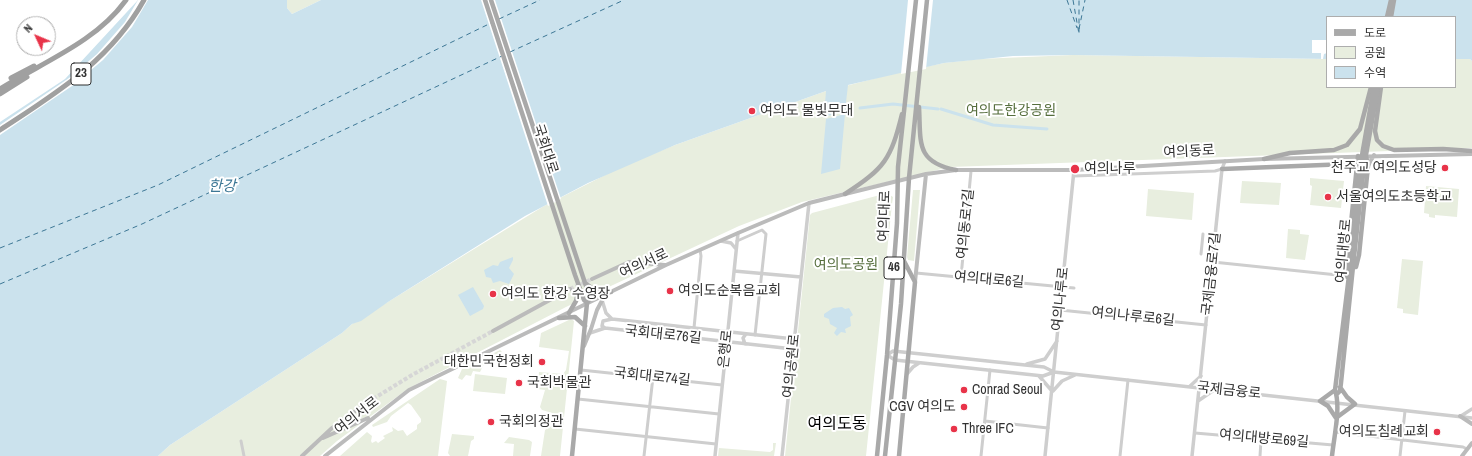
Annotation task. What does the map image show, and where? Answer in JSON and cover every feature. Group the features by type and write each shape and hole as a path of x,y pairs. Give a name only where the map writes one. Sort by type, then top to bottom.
{"highway":[{"name":"23","path":"0,94 98,29 116,14 126,0"},
{"name":"23","path":"0,130 65,87 96,61 124,30 144,0"},
{"name":"23","path":"0,89 51,59"},
{"path":"0,85 25,69 51,59"}],"main road":[{"name":"국회대로","path":"485,0 579,286 587,303"},
{"name":"국회대로","path":"491,0 590,298 587,303 584,346 572,456"},
{"name":"여의대로","path":"877,456 887,355 897,223 897,181 916,0"},
{"name":"여의대로","path":"885,456 904,259 909,178 927,0"},
{"path":"1387,16 1390,0"},
{"path":"1391,16 1394,0"},
{"path":"1264,159 1290,153 1327,150 1343,146 1356,135 1363,121 1370,88"},
{"path":"1353,258 1360,162 1374,88"},
{"name":"여의대방로","path":"1338,390 1364,166 1378,88"},
{"path":"1381,88 1377,109 1376,136 1383,146 1391,150 1443,149 1472,153"},
{"name":"46","path":"918,92 919,137 926,155 941,167 956,170"},
{"name":"46","path":"845,194 871,176 883,162 893,146 906,96"},
{"name":"여의동로","path":"909,178 956,170 1074,170 1264,159 1472,153"},
{"path":"1368,166 1374,155"},
{"path":"1348,283 1347,276 1358,156"},
{"path":"1352,278 1359,255 1368,166 1366,156"},
{"path":"1222,169 1348,164 1357,168"},
{"path":"915,282 926,174"},
{"name":"여의서로","path":"325,456 372,417 409,390 569,314 605,294 666,265 809,203 909,178"},
{"name":"여의대방로","path":"1332,456 1348,283 1353,258"},
{"name":"여의대로","path":"904,259 915,282"},
{"path":"592,278 629,262 666,265"},
{"path":"584,281 596,290 610,292"},
{"name":"46","path":"899,456 915,282"},
{"path":"569,314 576,301 579,286"},
{"path":"493,331 570,289"},
{"path":"584,346 605,294"},
{"path":"559,318 575,317 585,326"},
{"path":"1338,390 1355,404 1336,418 1328,406 1320,401 1338,390"},
{"path":"302,456 332,428 368,402"},
{"path":"1460,416 1472,424"},
{"path":"320,439 340,429 372,417"},
{"path":"1462,456 1472,443"}],"street":[{"name":"국제금융로7길","path":"1192,456 1202,375 1222,169 1225,161"},
{"path":"1074,176 1215,171 1222,169"},
{"name":"여의나루로","path":"1045,456 1074,170"},
{"name":"여의동로7길","path":"961,277 971,171"},
{"name":"여의공원로","path":"782,456 809,203"},
{"path":"737,241 762,230 766,234 756,335"},
{"name":"은행로","path":"715,456 738,233"},
{"path":"1201,254 1203,234"},
{"path":"720,241 731,243 736,249"},
{"path":"694,328 701,256 700,250"},
{"path":"1213,262 1347,276"},
{"path":"734,270 801,277"},
{"name":"여의대로6길","path":"916,273 1074,288"},
{"name":"국회대로76길","path":"602,300 606,313 612,319"},
{"name":"여의나루로6길","path":"1060,310 1206,325"},
{"name":"국회대로76길","path":"605,328 602,326 603,321 612,319 794,339"},
{"name":"국회대로76길","path":"590,333 605,328 793,349"},
{"path":"708,330 711,331 713,335 708,340"},
{"path":"745,344 744,337 746,334"},
{"path":"1026,365 1045,359 1057,340"},
{"name":"국제금융로","path":"887,355 896,351 908,352 1044,367 1054,372"},
{"name":"국제금융로","path":"887,355 895,360 907,362 1038,375 1054,372 1472,418"},
{"path":"906,375 913,366 919,363"},
{"name":"국회대로74길","path":"581,370 722,385"},
{"path":"982,456 990,370"},
{"path":"1038,375 1052,392 1062,381 1077,375"},
{"path":"1189,387 1202,375"},
{"path":"644,456 653,377"},
{"path":"1120,456 1128,380"},
{"path":"1198,401 1215,390"},
{"path":"578,400 719,414"},
{"path":"1460,416 1472,409"},
{"path":"1400,456 1405,411"},
{"path":"985,422 1048,428"},
{"path":"575,429 716,444"},
{"path":"1335,432 1401,441 1463,447 1467,449"},
{"name":"여의대방로69길","path":"1195,433 1261,440 1333,445"},
{"path":"1260,456 1261,440"},
{"path":"241,441 244,456"}],"green space":[{"path":"287,0 321,0 292,14 287,8"},
{"name":"여의도한강공원","path":"1073,55 1326,59 1326,88 1456,88 1456,59 1470,59 1472,61 1472,148 950,167 802,202 739,226 566,307 409,388 337,441 320,456 158,456 170,445 342,333 352,324 544,206 621,167 675,145 826,91 900,72 944,63 979,59"},
{"path":"1310,178 1344,181 1341,208 1310,205 1312,186 1310,185"},
{"path":"1242,181 1281,183 1279,205 1240,203"},
{"path":"1426,186 1459,189 1457,217 1435,215 1435,218 1429,217 1429,214 1424,213"},
{"path":"1148,189 1194,193 1192,220 1146,216"},
{"path":"913,190 920,190 914,261 908,260 907,257"},
{"name":"여의도공원","path":"880,195 890,195 893,197 866,456 785,456 810,215 812,213"},
{"path":"1288,229 1300,230 1300,234 1309,235 1305,260 1286,258"},
{"path":"1402,259 1423,261 1418,315 1403,313 1403,309 1397,308"},
{"path":"571,319 574,321 560,456 541,456 545,430 553,425 556,414 542,410 540,407 545,390 537,389 539,372 563,374 566,370 569,351 539,347 541,333"},
{"path":"500,350 502,352 496,355 491,361 485,362 480,372 473,371 471,376 466,375 462,380 458,378 462,369"},
{"path":"475,374 507,378 505,394 473,391"},
{"path":"440,379 447,381 438,456 340,456 367,432 372,436 372,443 376,441 378,443 385,438 383,436 393,431 392,427 398,431 403,430 407,436 417,429 417,425 421,422 421,419 408,403 391,416 387,422 373,427 372,425"},
{"path":"452,434 474,436 474,439 471,441 468,456 450,456 448,453"},
{"path":"509,437 529,440 532,442 530,456 513,456 514,444 504,443"},
{"path":"773,443 776,443 774,456 718,456 719,448 770,452 773,450"}],"water":[{"name":"한강","path":"138,0 287,0 287,8 292,14 321,0 1472,0 1472,61 1470,59 1456,59 1456,16 1326,16 1326,59 1073,55 1013,56 944,63 848,85 845,111 824,117 826,91 675,145 588,183 525,216 388,302 361,321 352,324 342,333 170,445 158,456 0,456 0,122 65,79"},
{"path":"845,114 840,169 821,174 826,119"},
{"path":"513,257 509,268 514,274 509,284 500,281 493,283 491,278 486,277 484,270 493,265 498,266 500,262"},
{"path":"473,287 484,306 483,309 470,316 458,295"},
{"path":"842,307 845,309 849,308 853,315 850,317 851,326 845,329 846,333 841,332 837,336 834,333 837,328 830,324 829,319 824,317 824,314 833,308"}],"pier":[{"path":"138,0 148,0 132,27 103,60 72,86 0,135 0,125 69,78 97,54 125,22"},
{"path":"481,0 495,0 561,199 548,206"},
{"path":"908,0 933,0 926,69 901,74"},
{"path":"1312,40 1326,40 1326,53 1324,54 1323,59 1321,59 1321,53 1312,53"}],"waterway":[{"path":"860,108 893,104 938,109"},
{"path":"941,109 993,125 1047,129"}],"ferry route":[{"path":"499,19 540,0"},
{"path":"510,52 624,0"},
{"path":"1067,0 1077,28"},
{"path":"1073,0 1079,34 1079,0"},
{"path":"1079,29 1085,0"},
{"path":"0,248 158,185 491,23"},
{"path":"0,284 142,224 502,56"}],"tunnel":[{"path":"570,289 592,279"},
{"path":"368,402 412,375 493,331"}],"place":[{"name":"여의도 물빛무대","path":"752,111"},
{"name":"천주교 여의도성당","path":"1445,168"},
{"name":"여의나루","path":"1075,169"},
{"name":"서울여의도초등학교","path":"1328,197"},
{"name":"여의도순복음교회","path":"670,291"},
{"name":"여의도 한강 수영장","path":"493,294"},
{"name":"대한민국헌정회","path":"542,362"},
{"name":"국회박물관","path":"519,383"},
{"name":"Conrad Seoul","path":"964,390"},
{"name":"CGV 여의도","path":"964,407"},
{"name":"국회의정관","path":"491,422"},
{"name":"Three IFC","path":"954,429"},
{"name":"여의도침례교회","path":"1437,432"}],"district":[{"name":"여의도동","path":"837,425"}]}
